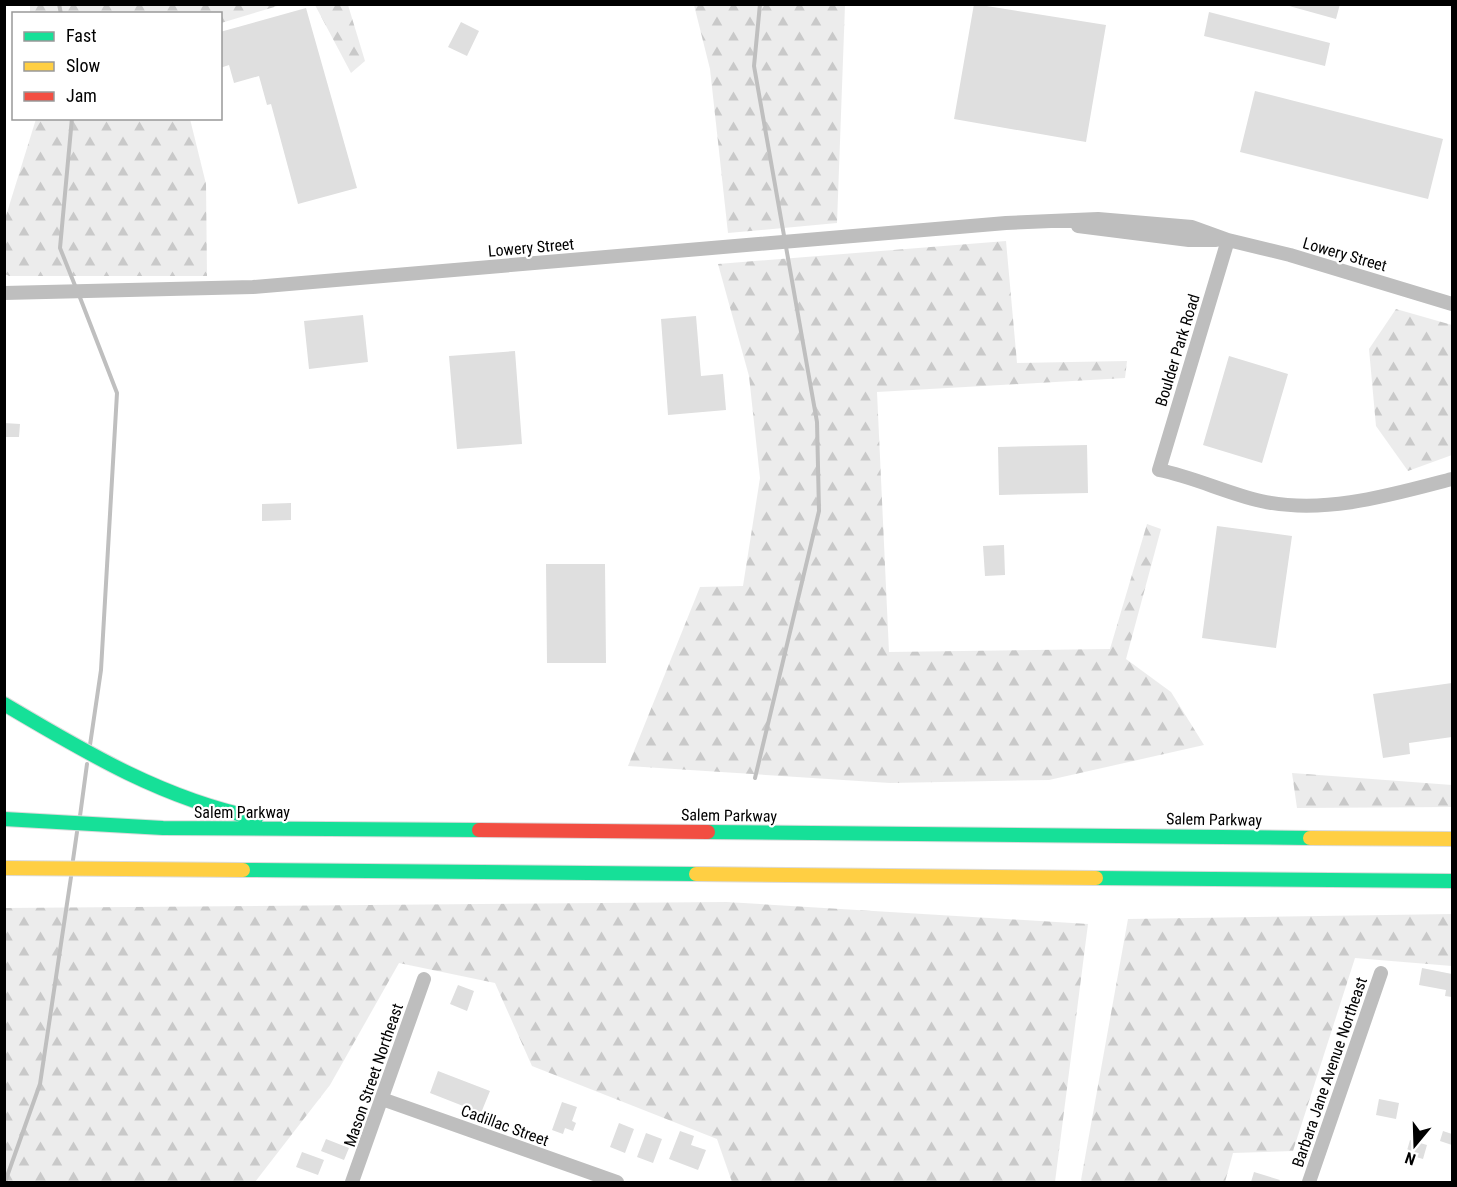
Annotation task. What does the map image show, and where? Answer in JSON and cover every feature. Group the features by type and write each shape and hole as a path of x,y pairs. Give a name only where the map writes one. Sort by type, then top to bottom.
{"highway":[{"path":"4,704 114,768 187,801 227,813 320,828"},
{"name":"Salem Parkway","path":"4,819 163,828 1452,839"},
{"path":"1417,838 1452,834"},
{"path":"4,868 1452,881"}],"street":[{"name":"Lowery Street","path":"4,293 253,287 1006,223 1060,222 1189,240 1228,240 1290,255 1452,304"},
{"name":"Boulder Park Road","path":"1228,240 1159,470 1262,501 1315,506 1390,496 1452,479"},
{"name":"Barbara Jane Avenue Northeast","path":"1309,1182 1381,973"},
{"name":"Mason Street Northeast","path":"352,1182 424,979"},
{"name":"Cadillac Street","path":"382,1099 617,1182"}],"green space":[{"path":"30,4 281,5 222,23 222,12 30,12"},
{"path":"315,5 348,5 365,61 351,73"},
{"path":"694,5 845,5 837,223 728,233 710,69"},
{"path":"36,120 190,120 206,184 207,276 9,276 5,274 5,219"},
{"path":"1006,241 1017,363 1127,361 1125,378 877,392 889,652 1110,649 1147,524 1161,529 1126,659 1171,692 1204,745 1049,780 890,783 628,766 700,587 743,586 760,478 749,376 718,264"},
{"path":"1396,309 1452,325 1452,455 1408,471 1376,426 1369,349"},
{"path":"1292,773 1452,785 1452,807 1297,808"},
{"path":"727,902 1088,924 1055,1182 732,1182 717,1139 532,1066 495,983 399,963 330,1085 255,1182 5,1182 5,908"},
{"path":"1452,914 1452,966 1355,958 1293,1151 1233,1153 1225,1182 1083,1182 1081,1180 1128,919"}],"building":[{"path":"974,4 1106,25 1086,142 954,119"},
{"path":"1282,4 1340,4 1336,19"},
{"path":"306,8 357,188 298,204 271,104 267,105 259,76 234,83 229,65 222,67 222,31"},
{"path":"1209,12 1330,43 1325,66 1204,36"},
{"path":"461,22 479,31 467,56 448,47"},
{"path":"1255,91 1443,139 1428,199 1240,152"},
{"path":"363,315 368,362 309,369 304,321"},
{"path":"696,316 701,376 723,374 726,410 668,415 661,319"},
{"path":"515,351 522,444 457,449 449,356"},
{"path":"1229,356 1288,374 1262,463 1203,445"},
{"path":"4,423 20,424 19,437 4,437"},
{"path":"1087,445 1088,493 999,495 998,447"},
{"path":"291,503 291,520 262,521 262,504"},
{"path":"1217,526 1292,536 1276,648 1202,638"},
{"path":"1004,545 1005,575 985,576 983,546"},
{"path":"546,564 605,564 606,663 547,663"},
{"path":"1452,683 1452,737 1409,743 1410,754 1383,758 1373,694"},
{"path":"1422,968 1452,974 1452,997 1445,996 1446,990 1419,985"},
{"path":"458,985 474,991 467,1011 450,1004"},
{"path":"438,1071 490,1091 481,1113 430,1093"},
{"path":"1379,1099 1399,1103 1396,1119 1376,1115"},
{"path":"562,1102 577,1107 572,1121 576,1123 573,1131 565,1128 563,1134 552,1130"},
{"path":"619,1123 634,1129 625,1153 610,1147"},
{"path":"680,1131 694,1136 691,1145 706,1150 698,1170 669,1159"},
{"path":"1443,1131 1452,1134 1452,1145 1440,1141"},
{"path":"646,1133 662,1139 653,1163 637,1157"},
{"path":"326,1139 349,1148 344,1160 321,1151"},
{"path":"1410,1140 1427,1145 1423,1159 1406,1154"},
{"path":"302,1152 324,1160 318,1175 296,1167"},
{"path":"1254,1172 1280,1180 1279,1182 1251,1182"}],"waterway":[{"path":"59,4 61,12"},
{"path":"755,778 819,511 817,422 754,66 760,4"},
{"path":"72,120 60,248 76,288"},
{"path":"79,295 117,393 101,670 90,745"},
{"path":"80,816 87,764"},
{"path":"73,860 77,832"},
{"path":"5,1182 40,1084 71,877"}],"traffic: fast":[{"path":"4,704 125,772 189,799 256,818"},
{"path":"4,819 163,828 479,830"},
{"path":"708,832 1310,838"},
{"path":"243,870 696,874"},
{"path":"1096,878 1452,881"}],"traffic: slow":[{"path":"1310,838 1452,839"},
{"path":"4,868 243,870"},
{"path":"696,874 1096,878"}],"traffic: jam":[{"path":"479,830 708,832"}]}
